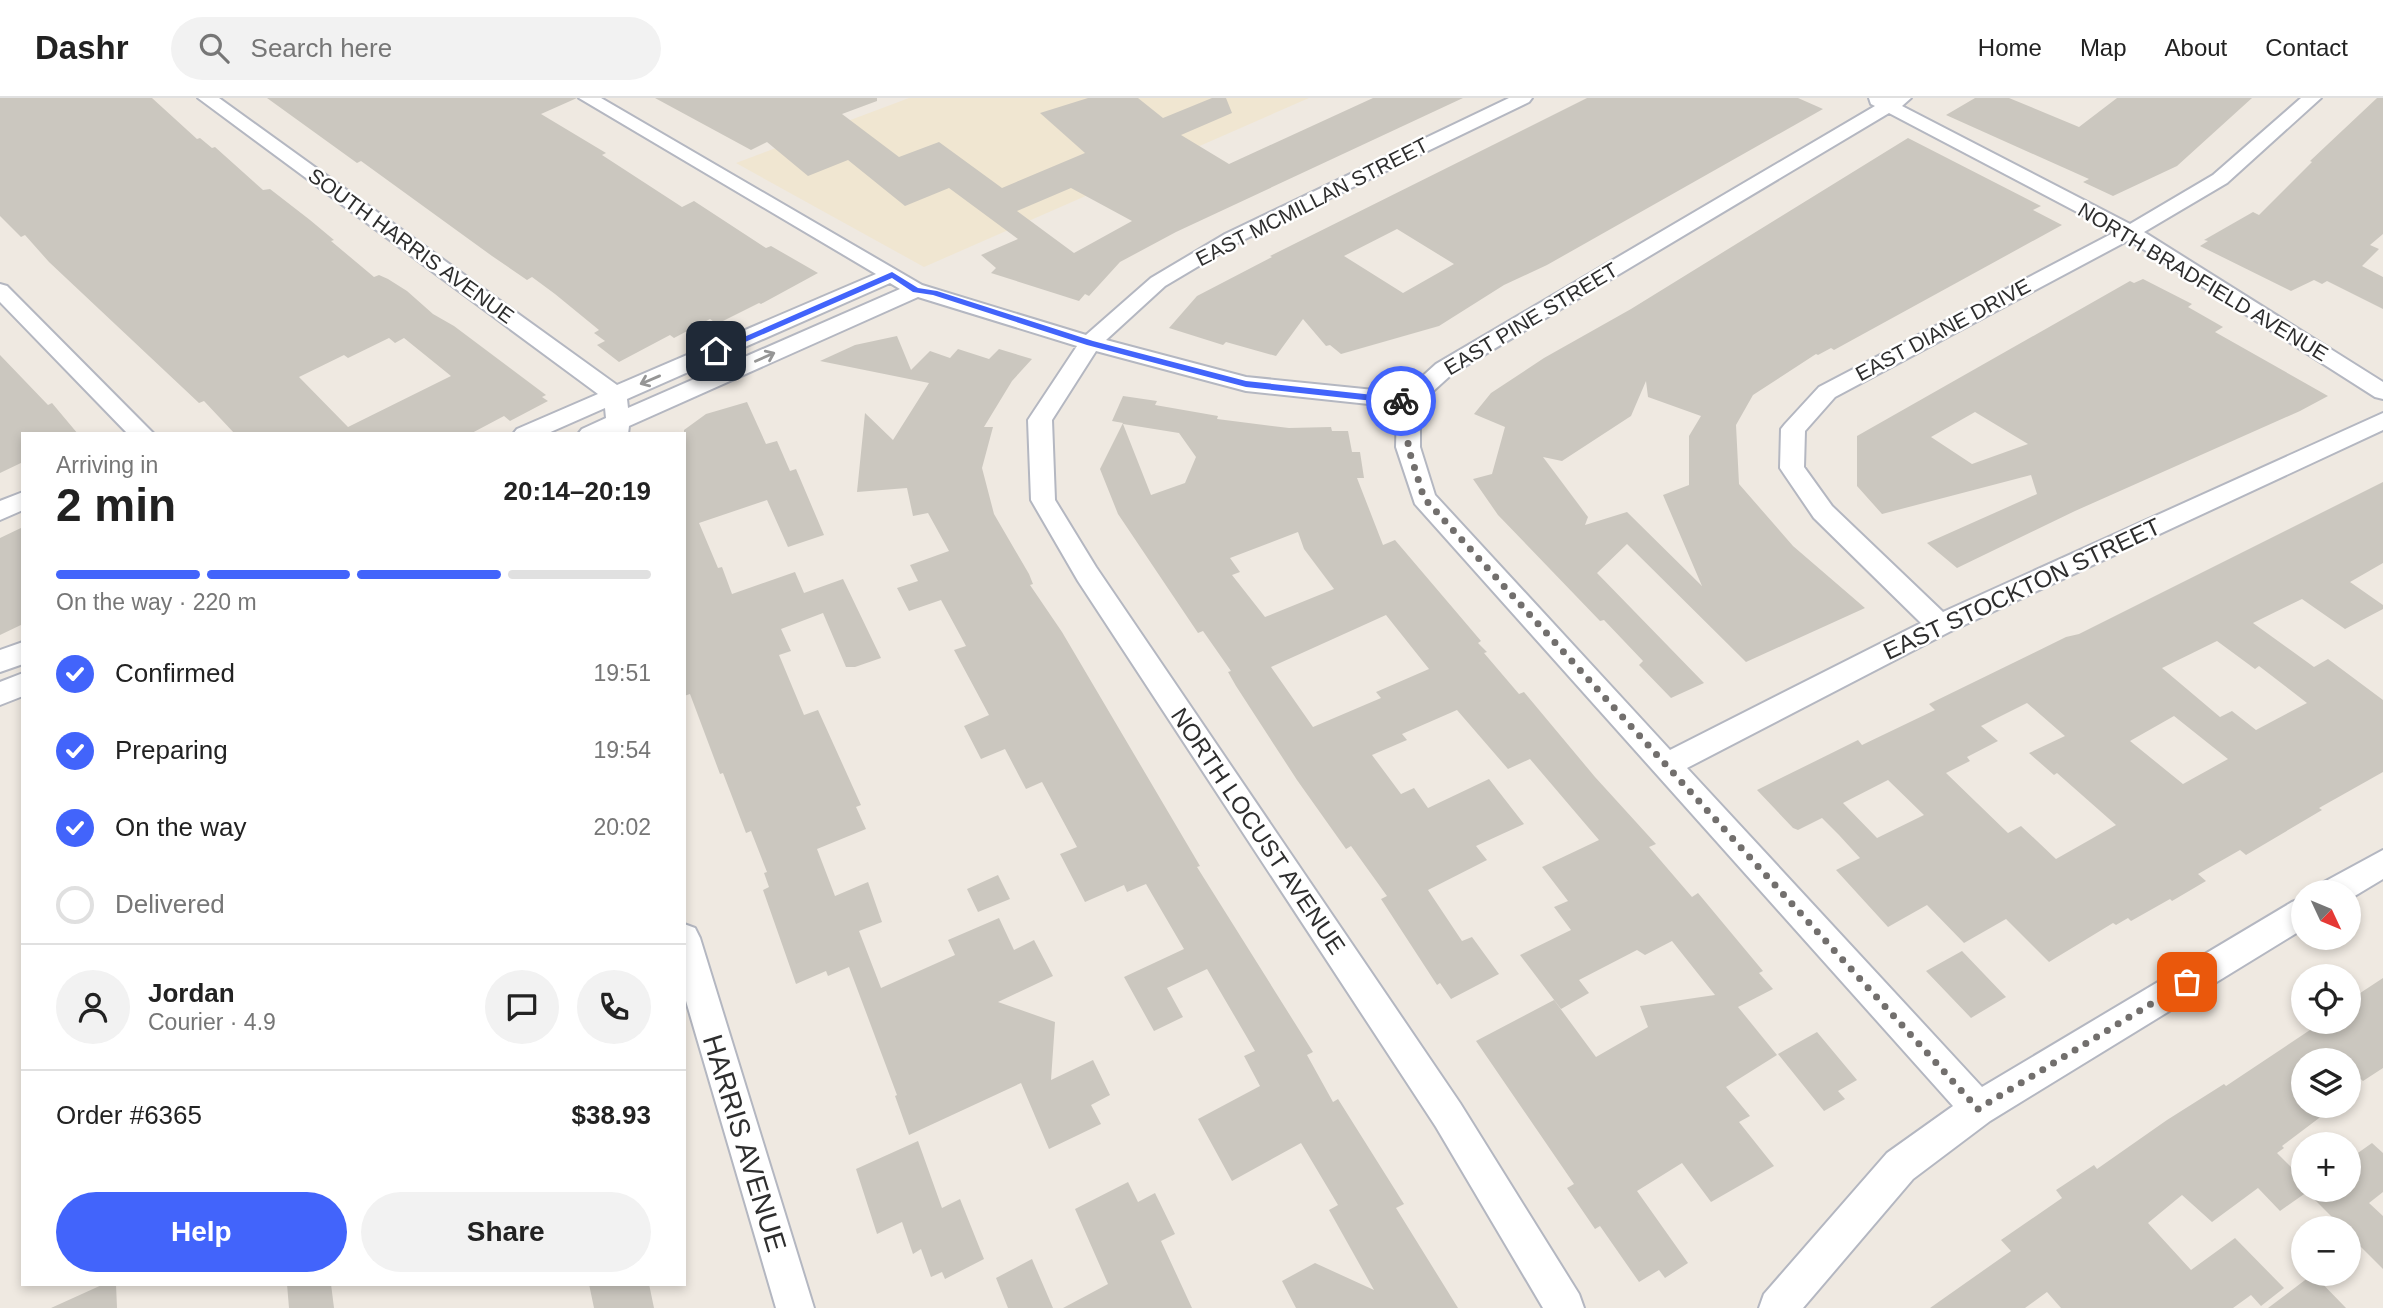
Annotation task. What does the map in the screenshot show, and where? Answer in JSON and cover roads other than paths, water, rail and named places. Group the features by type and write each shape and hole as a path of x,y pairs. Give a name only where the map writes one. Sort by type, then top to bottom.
{"street":[{"name":"SOUTH HARRIS AVENUE","path":"207,98 615,395"},
{"path":"588,98 916,290 934,293 1090,343 1246,384 1409,401 1408,447 1424,498 1978,1109"},
{"name":"EAST MCMILLAN STREET","path":"1090,343 1158,282 1232,238 1524,98"},
{"name":"EAST DIANE DRIVE","path":"1940,625 1823,512 1792,468 1793,429 1827,392 2130,232 2220,179 2312,98"},
{"name":"NORTH BRADFIELD AVENUE","path":"1887,100 2130,232 2383,392"},
{"name":"EAST PINE STREET","path":"1409,401 1444,369 1887,100"},
{"path":"833,239 846,273 843,296"},
{"path":"530,432 892,275"},
{"path":"0,290 140,432"},
{"path":"599,432 617,428 916,290"},
{"path":"0,324 24,314"},
{"name":"NORTH LOCUST AVENUE","path":"1090,343 1040,420 1043,500 1087,574 1448,1115 1565,1308"},
{"path":"615,395 617,428"},
{"name":"EAST STOCKTON STREET","path":"1665,766 1940,625 2383,421"},
{"path":"0,511 21,501"},
{"path":"0,662 21,653"},
{"path":"0,694 21,685"},
{"path":"2355,880 2383,863"},
{"path":"1778,1308 1900,1166 1978,1109 2291,919"},
{"name":"HARRIS AVENUE","path":"686,945 795,1308"}]}
